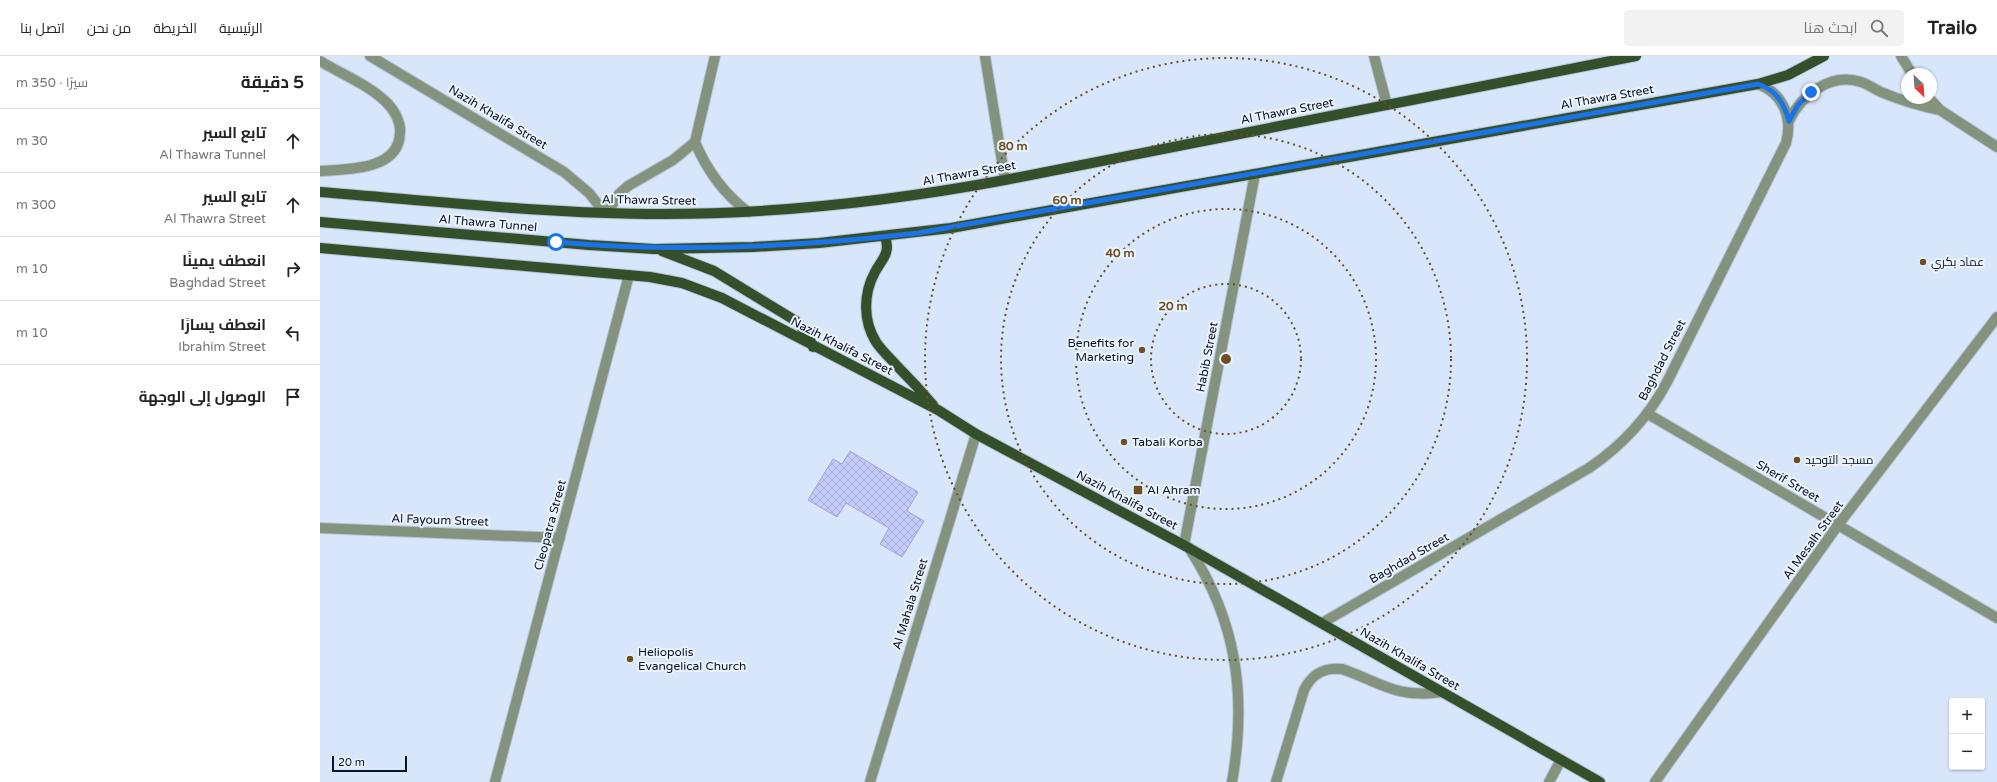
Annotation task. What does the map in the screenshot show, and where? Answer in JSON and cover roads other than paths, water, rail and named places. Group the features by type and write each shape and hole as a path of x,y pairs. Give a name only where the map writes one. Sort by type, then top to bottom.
{"main road":[{"name":"Al Thawra Street","path":"320,192 528,209 661,214 748,212 881,200 1006,180 1636,56"},
{"name":"Al Thawra Street","path":"654,249 780,245 885,236 951,228 1758,84 1788,75 1824,56"},
{"name":"Al Thawra Tunnel","path":"320,222 589,245 654,249"},
{"path":"885,236 887,246 886,256 875,271 867,294 866,311 869,327 880,348 938,410"},
{"path":"320,248 629,275"},
{"path":"654,249 689,260 718,274 796,321 808,335 813,347"},
{"name":"Nazih Khalifa Street","path":"629,275 671,281 702,290 731,303 813,347 938,410 976,434 1187,547 1600,782"}],"street":[{"name":"Nazih Khalifa Street","path":"370,56 564,172 589,193 606,212"},
{"path":"715,56 695,142 703,162 715,180 729,197 748,212"},
{"path":"984,56 1006,180"},
{"path":"1374,56 1386,105"},
{"path":"1901,56 1908,68"},
{"path":"320,61 369,90 386,102 398,120 400,133 400,140 393,152 383,161 354,168 320,171"},
{"path":"1789,121 1798,105 1811,92 1827,84 1844,80 1862,82 1904,101 1940,110"},
{"path":"1758,84 1765,86 1776,95 1784,107 1789,121"},
{"path":"1934,104 1940,110 1997,147"},
{"name":"Baghdad Street","path":"1322,623 1589,468 1617,448 1648,414 1667,382 1786,143 1789,121"},
{"path":"606,212 628,186 673,160 695,142"},
{"name":"Habib Street","path":"1187,547 1255,174"},
{"name":"Cleopatra Street","path":"495,782 629,275"},
{"name":"Al Mesalh Street","path":"1654,782 1838,525 1997,317"},
{"name":"Sherif Street","path":"1648,414 1997,618"},
{"name":"Al Mahala Street","path":"870,782 976,434"},
{"name":"Al Fayoum Street","path":"320,528 560,538"},
{"path":"1187,547 1210,582 1227,626 1235,659 1238,679 1239,720 1232,782"},
{"path":"1276,782 1304,690 1312,676 1319,672 1334,668 1342,669 1396,691 1423,694 1441,692"},
{"path":"1549,782 1561,760"}],"place":[{"name":"عماد بكري","path":"1923,262"},
{"name":"Benefits for Marketing","path":"1142,350"},
{"name":"Tabali Korba","path":"1124,442"},
{"name":"مسجد التوحيد","path":"1797,460"},
{"name":"Al Ahram","path":"1138,490"},
{"name":"Heliopolis Evangelical Church","path":"630,659"}]}
